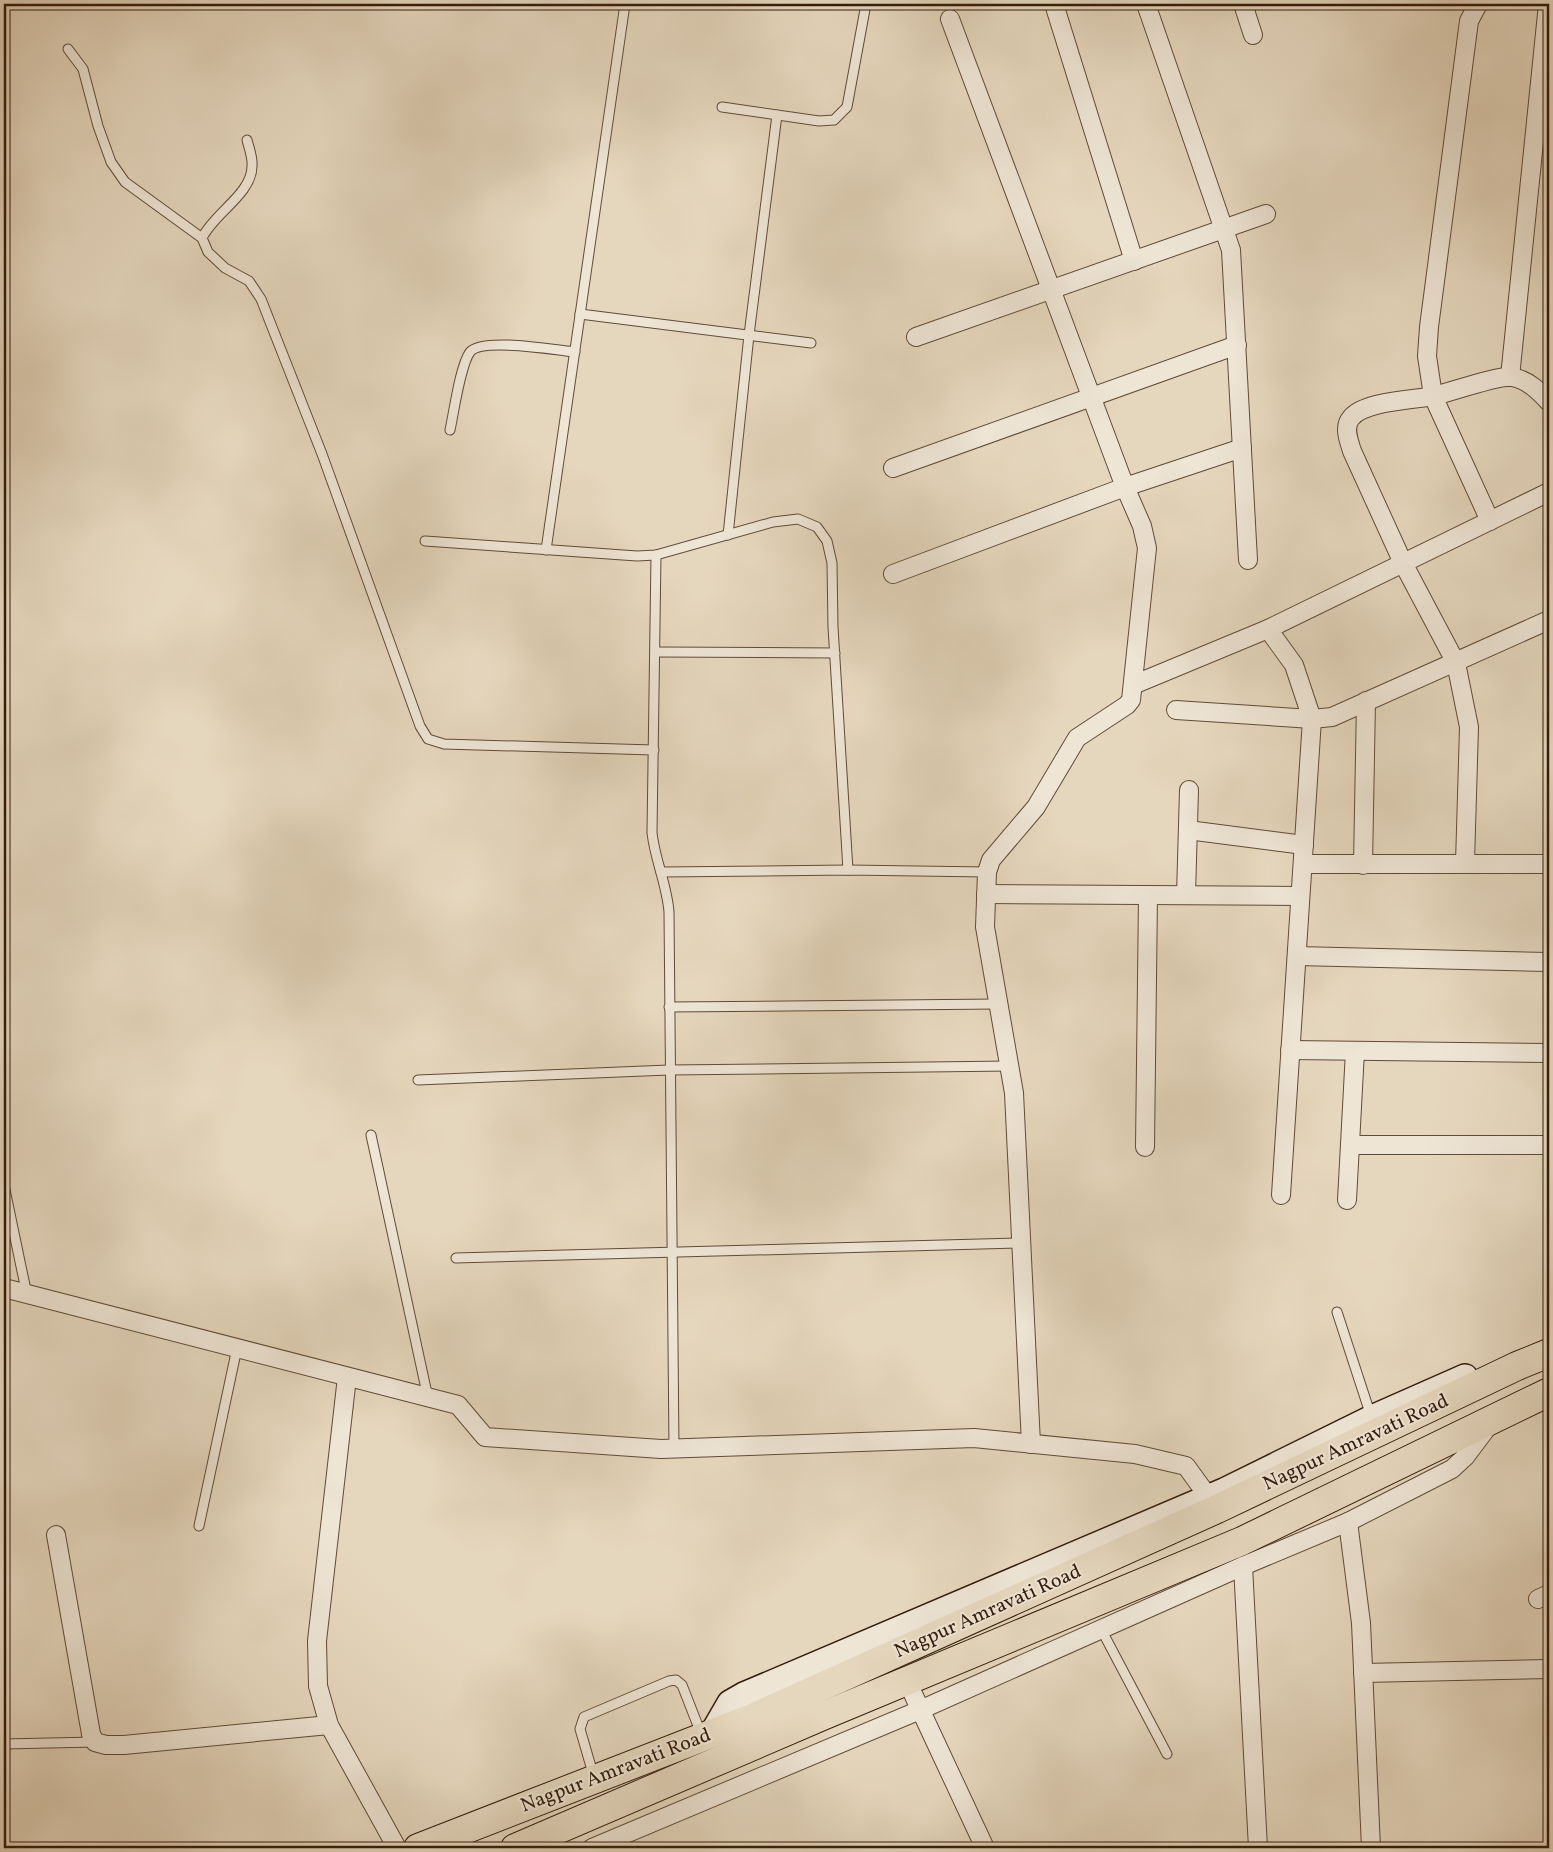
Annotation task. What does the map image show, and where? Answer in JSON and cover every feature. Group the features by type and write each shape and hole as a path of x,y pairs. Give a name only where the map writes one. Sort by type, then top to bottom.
{"highway":[{"name":"Nagpur Amravati Road","path":"418,1848 761,1714 1213,1503 1374,1425 1549,1353"},
{"name":"Nagpur Amravati Road","path":"515,1848 1242,1541 1549,1392"}],"street":[{"path":"1054,4 1134,260"},
{"path":"1146,4 1225,228 1231,250 1248,560"},
{"path":"1243,4 1253,35"},
{"path":"1478,4 1470,21 1429,327 1427,356 1433,396 1490,521"},
{"path":"1510,377 1548,4"},
{"path":"950,19 1125,487 1144,531 1147,548 1131,700 1128,706 1076,738 1036,807 991,860 987,872 985,927 1014,1094 1031,1444"},
{"path":"916,337 1266,214"},
{"path":"893,468 1237,345"},
{"path":"1465,863 1470,728 1456,663 1402,563 1352,451 1347,425 1350,418 1366,409 1433,396 1510,377 1526,381 1549,402"},
{"path":"893,574 1125,487 1242,448"},
{"path":"1133,685 1268,629 1549,492"},
{"path":"1176,710 1312,719 1332,717 1549,620"},
{"path":"1268,629 1294,665 1312,719 1281,1195"},
{"path":"1364,865 1366,701"},
{"path":"1186,895 1189,790"},
{"path":"1188,830 1304,845"},
{"path":"1303,864 1549,864"},
{"path":"986,894 1300,896"},
{"path":"1144,1147 1148,895"},
{"path":"1297,956 1549,962"},
{"path":"1290,1050 1549,1053"},
{"path":"1347,1200 1356,1051"},
{"path":"1350,1145 1549,1145"},
{"path":"4,1288 458,1406 485,1437 674,1449 974,1438 1135,1454 1186,1466 1213,1503"},
{"path":"1374,1425 1549,1340"},
{"path":"347,1377 317,1642 318,1686 329,1725 397,1848"},
{"path":"592,1848 920,1710 1243,1566 1348,1522 1452,1469 1465,1456 1494,1419"},
{"path":"1348,1522 1361,1623 1371,1848"},
{"path":"56,1535 91,1734 96,1742 106,1745 124,1745 329,1725"},
{"path":"1243,1566 1258,1848"},
{"path":"1363,1673 1549,1669"},
{"path":"907,1681 985,1848"}],"lane":[{"path":"546,550 625,4"},
{"path":"722,107 819,120 834,120 847,107 866,4"},
{"path":"68,49 83,69 98,126 111,162 125,182 202,238 208,252 225,268 249,281 261,299 322,454 420,726 428,739 444,744 654,750"},
{"path":"728,535 749,335 777,115"},
{"path":"202,238 208,225 249,182 252,166 247,140"},
{"path":"580,314 811,343"},
{"path":"450,430 464,364 470,351 481,346 495,344 575,352"},
{"path":"424,540 637,556 656,555 773,522 798,518 817,527 827,540 832,563 835,653 848,870"},
{"path":"656,555 652,833 668,898 669,912 674,1449"},
{"path":"656,652 835,653"},
{"path":"661,872 848,870 987,872"},
{"path":"669,1007 998,1004"},
{"path":"418,1080 669,1070 1010,1066"},
{"path":"371,1135 428,1398"},
{"path":"4,1185 28,1294"},
{"path":"456,1258 672,1254 1022,1243"},
{"path":"1337,1312 1374,1425"},
{"path":"199,1526 237,1348"},
{"path":"1101,1629 1167,1754"},
{"path":"595,1779 580,1729 584,1717 669,1681 676,1680 682,1685 707,1736"},
{"path":"4,1744 96,1742"}]}
